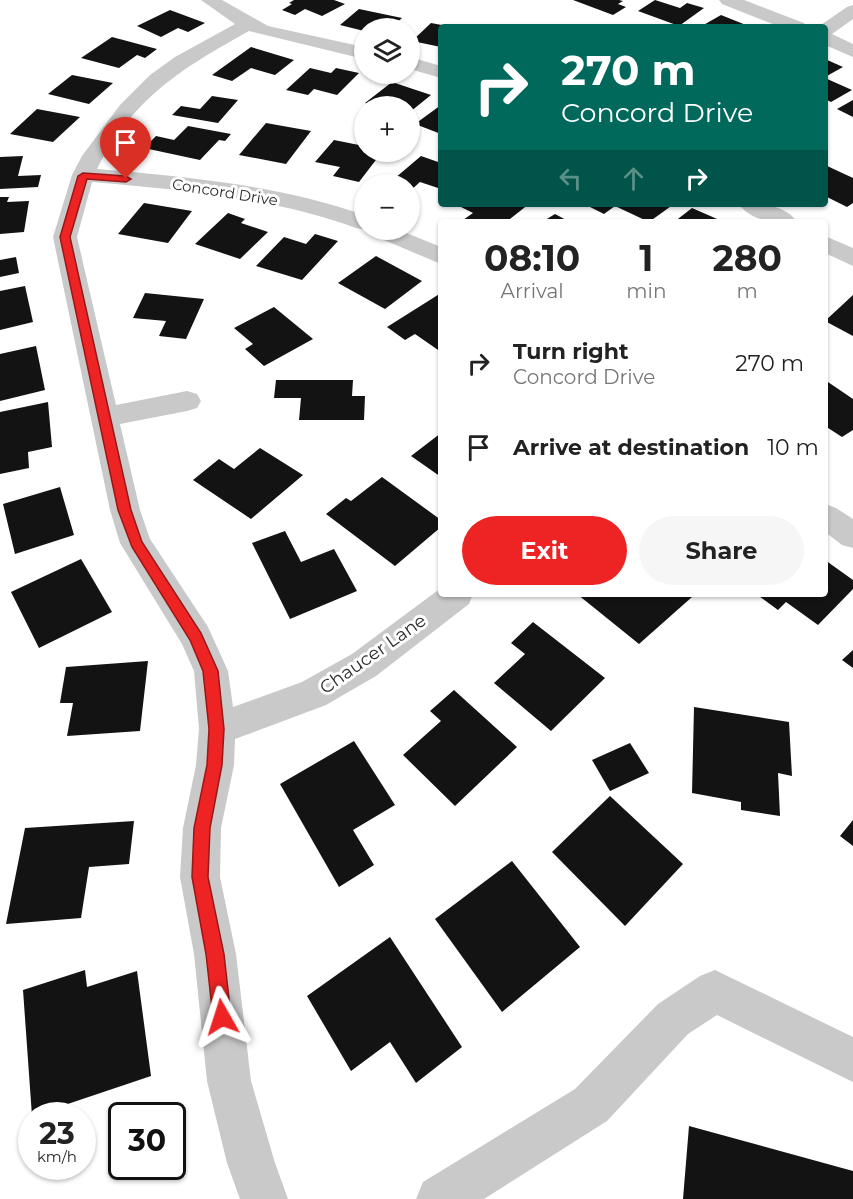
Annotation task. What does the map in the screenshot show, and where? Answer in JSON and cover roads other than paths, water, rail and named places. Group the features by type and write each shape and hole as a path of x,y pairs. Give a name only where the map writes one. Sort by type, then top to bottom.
{"street":[{"path":"210,0 262,30 354,50"},
{"path":"728,0 789,24"},
{"path":"828,28 853,11"},
{"path":"248,24 204,47 157,79 127,110 104,139 83,176 65,237 124,510 136,543 196,637 210,671 217,729 215,765 202,828 200,877 215,954 229,1081 251,1163 264,1199"},
{"path":"828,39 853,51"},
{"path":"420,66 438,71"},
{"name":"Concord Drive","path":"83,176 212,186 294,203 354,220"},
{"path":"757,207 779,219"},
{"path":"403,240 438,255"},
{"path":"828,245 853,258"},
{"path":"104,417 188,401"},
{"path":"828,518 853,536"},
{"name":"Chaucer Lane","path":"217,729 314,694 364,664 453,597"},
{"path":"440,1199 591,1105 673,1019 715,992 853,1060"}]}
